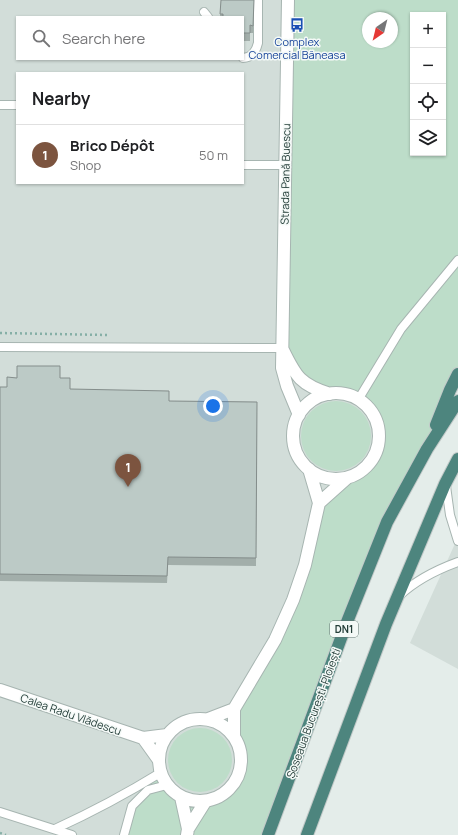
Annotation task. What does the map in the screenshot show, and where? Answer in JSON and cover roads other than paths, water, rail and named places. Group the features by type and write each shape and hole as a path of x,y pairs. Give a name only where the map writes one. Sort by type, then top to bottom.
{"highway":[{"name":"DN1","path":"427,449 450,390 458,374"},
{"name":"Șoseaua București-Ploiești","path":"267,835 375,548 400,495 458,401"},
{"path":"308,832 396,600 445,484 456,464"}],"street":[{"name":"Strada Pană Buescu","path":"288,0 282,348 284,377 299,415"},
{"name":"Strada Pană Buescu","path":"282,348 294,372 299,378 313,389 330,394"},
{"path":"319,502 347,478 359,473 368,465 377,449 379,439 377,425 369,410 358,400 345,395 330,394 318,398 307,405 299,415 294,426 293,438 301,461 309,469 320,476 333,479 347,478"},
{"path":"234,736 234,709 275,640 293,600 305,565 319,502 309,469"},
{"name":"Calea Radu Vlădescu","path":"0,690 143,738 167,735"},
{"path":"208,719 224,726 234,736 240,750 242,760 240,773 235,784 222,796 205,802 192,801 181,797 167,785 160,773 158,759 161,746 167,735 175,727 196,719 208,719 234,709"},
{"path":"143,738 158,759"},
{"path":"181,797 188,832"},
{"path":"188,832 205,802"}],"lane":[{"path":"244,58 252,55 256,50 258,43 258,0"},
{"path":"0,105 16,105"},
{"path":"244,165 285,165"},
{"path":"358,400 402,330 458,260"},
{"path":"0,347 282,348"},
{"path":"445,484 450,515 458,541"},
{"path":"396,600 408,588 422,578 437,570 458,562"},
{"path":"55,829 112,802 160,773"},
{"path":"124,835 132,806 148,790 167,785"},
{"path":"0,812 72,835"}],"place":[{"name":"Complex Comercial Băneasa","path":"297,25"},
{"name":"Brico Dépôt","path":"128,487"}]}
